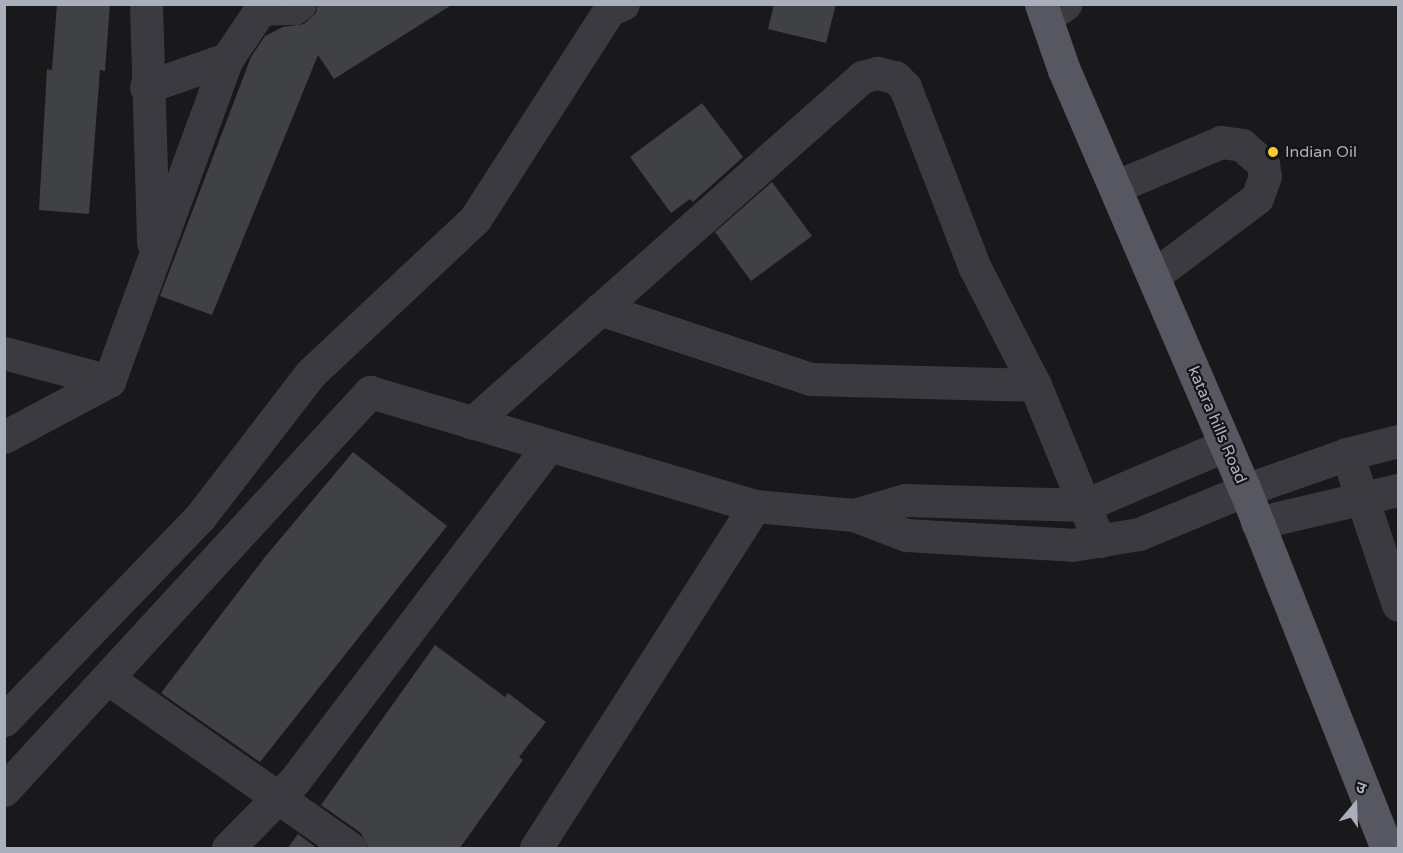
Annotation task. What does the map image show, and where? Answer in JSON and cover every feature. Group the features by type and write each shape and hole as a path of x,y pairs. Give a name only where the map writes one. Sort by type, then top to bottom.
{"main road":[{"name":"katara hills Road","path":"1051,9 1114,187 1245,490 1387,849"}],"street":[{"path":"146,4 146,87 154,258"},
{"path":"4,437 109,381 227,59 262,6 294,8 300,4"},
{"path":"4,720 200,517 310,374 475,219 609,10 623,4"},
{"path":"146,87 227,59"},
{"path":"472,423 862,77 877,73 895,77 905,87 974,266 1035,385 1099,541"},
{"path":"1114,187 1221,142 1242,145 1263,164 1265,176 1257,198 1153,276"},
{"path":"600,309 811,379 1035,385"},
{"path":"4,353 109,381"},
{"path":"4,790 110,680 370,392 755,506 854,515 906,534 1072,545 1139,534 1245,490 1347,454 1398,441"},
{"path":"228,849 280,797 549,445"},
{"path":"854,515 905,500 1085,505 1226,445"},
{"path":"1347,454 1398,605"},
{"path":"1257,523 1398,490"},
{"path":"536,849 755,506"},
{"path":"110,680 280,797 350,849"}],"building":[{"path":"57,4 110,4 105,71 100,70 89,214 39,210 47,69 52,70"},
{"path":"318,4 453,4 334,79 318,55 212,315 160,296 251,57 265,36 283,27 304,24 316,13"},
{"path":"774,4 836,4 826,43 768,29"},
{"path":"702,103 743,157 693,202 690,199 671,213 630,157"},
{"path":"772,182 812,236 751,281 715,232"},
{"path":"353,452 447,526 260,762 161,693 265,557"},
{"path":"435,645 505,697 508,693 546,722 519,757 523,760 459,849 369,849 361,833 321,805"},
{"path":"298,834 318,849 287,849"}],"place":[{"name":"Indian Oil","path":"1273,152"}]}
